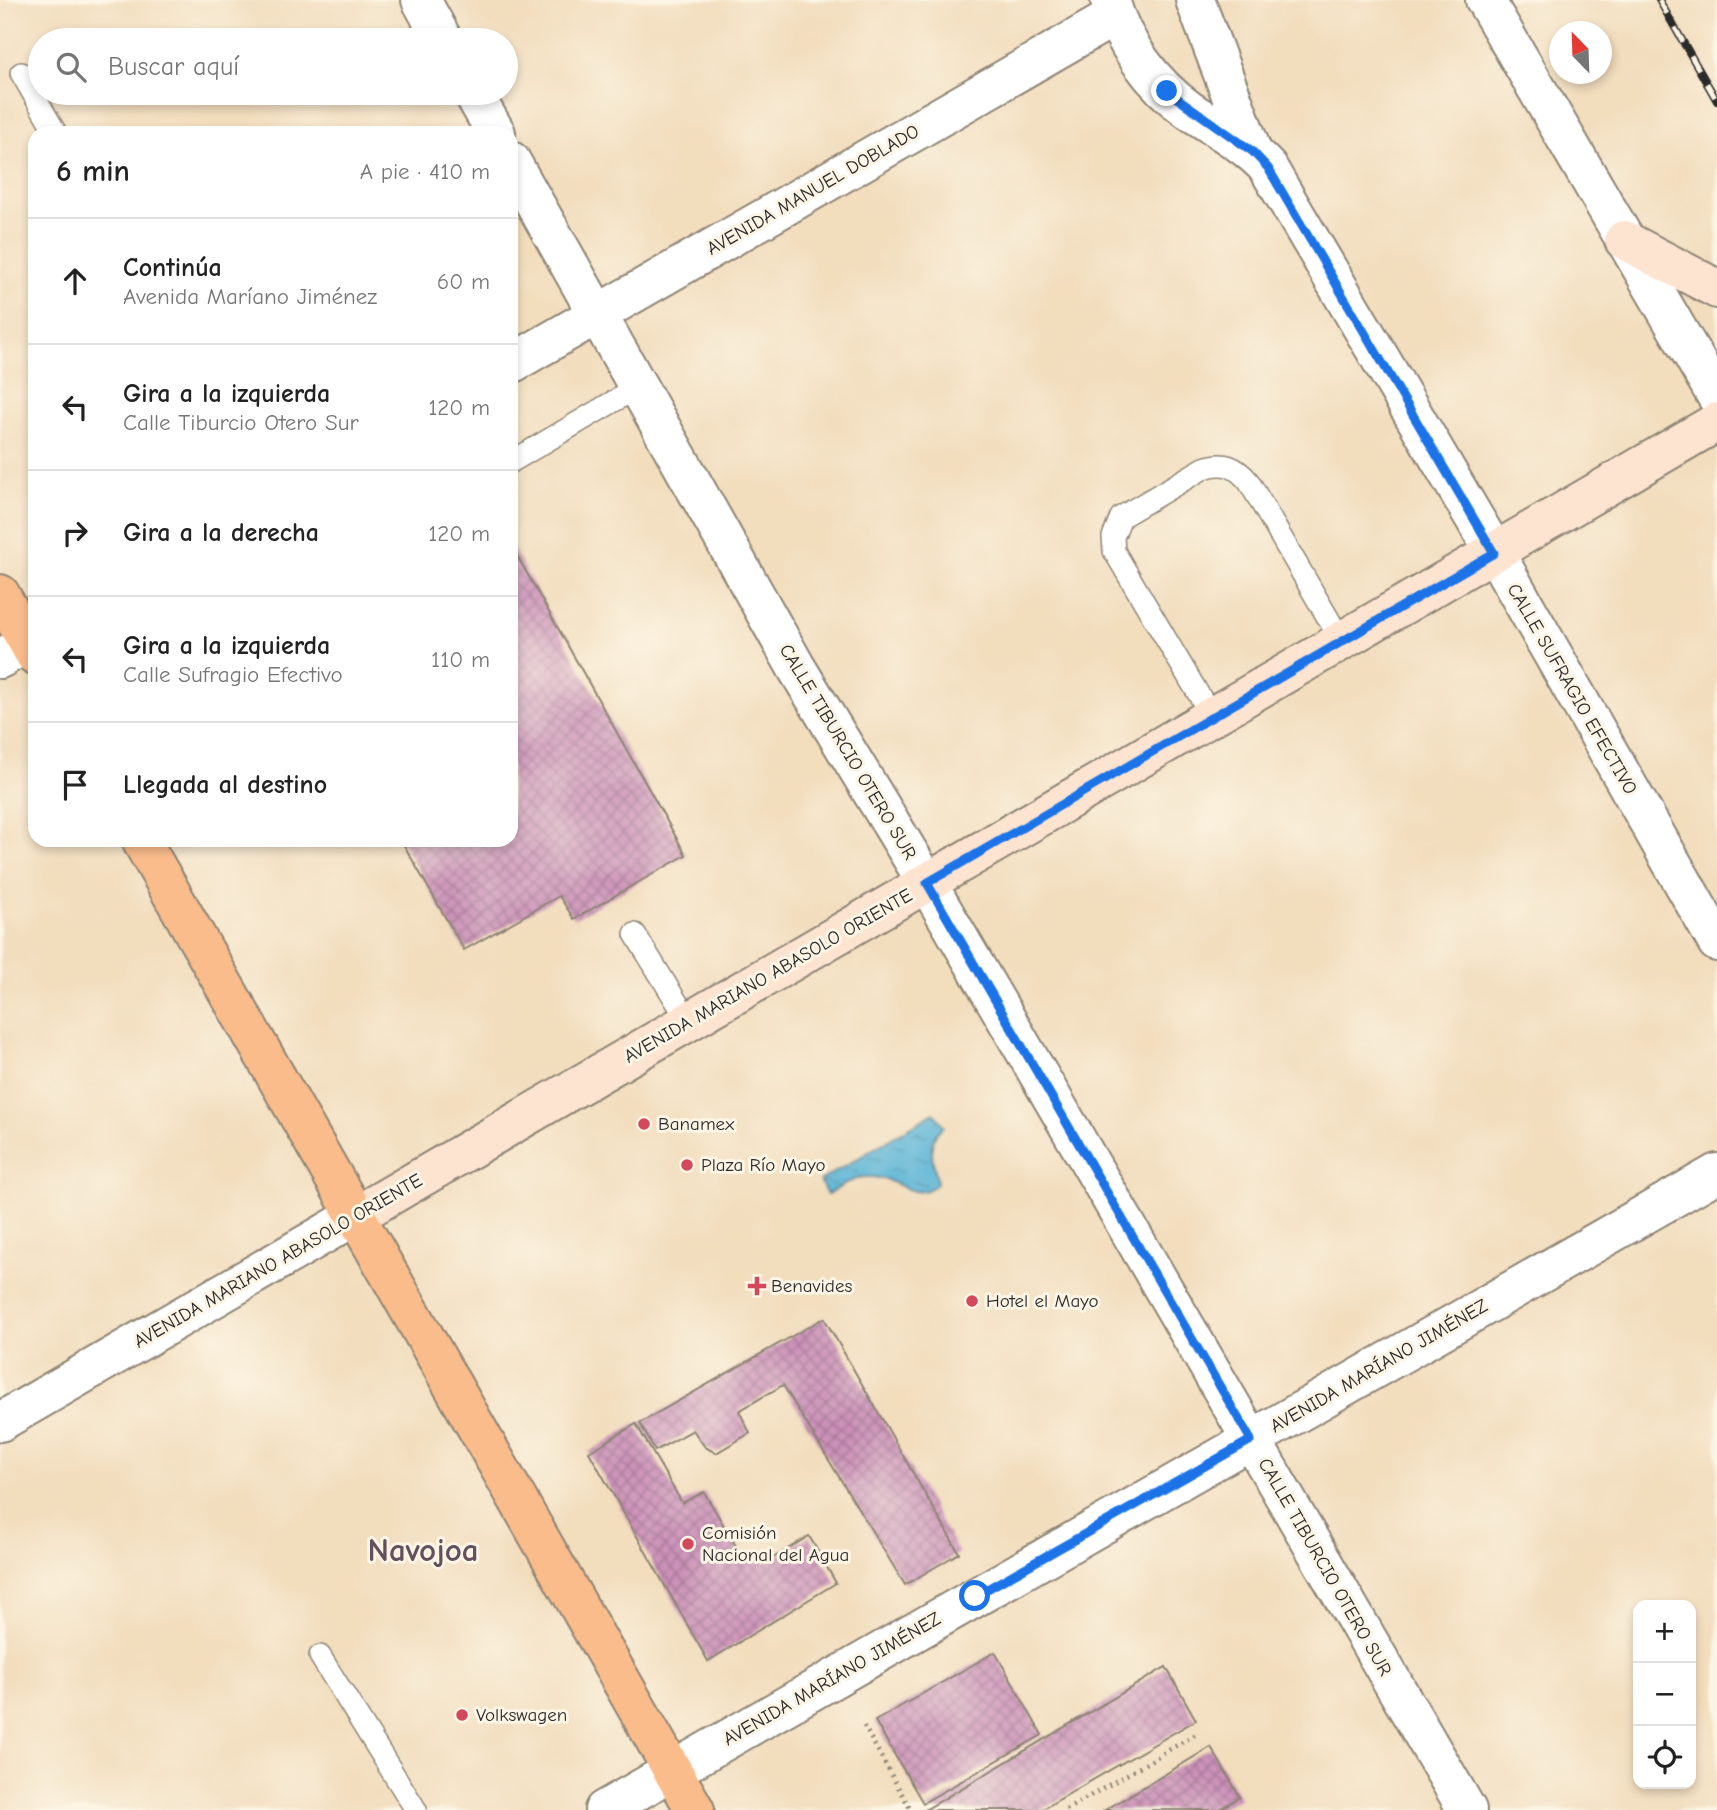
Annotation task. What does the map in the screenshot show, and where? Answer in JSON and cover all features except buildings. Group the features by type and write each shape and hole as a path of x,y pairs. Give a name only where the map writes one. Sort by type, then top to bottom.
{"highway":[{"path":"0,594 24,649"},
{"path":"145,847 695,1810"}],"main road":[{"path":"1625,240 1717,289"},
{"name":"AVENIDA MARIANO ABASOLO ORIENTE","path":"356,1215 1717,422"}],"street":[{"path":"421,0 436,28"},
{"name":"CALLE SUFRAGIO EFECTIVO","path":"1195,0 1252,151"},
{"path":"1485,0 1717,397"},
{"name":"CALLE SUFRAGIO EFECTIVO","path":"1113,8 1143,63 1167,91 1252,151 1268,168 1494,553 1717,942"},
{"name":"AVENIDA MANUEL DOBLADO","path":"518,360 1113,8"},
{"path":"480,105 491,126"},
{"name":"CALLE TIBURCIO OTERO SUR","path":"518,173 796,667 927,883 1467,1810"},
{"name":"AVENIDA MARÍANO JIMÉNEZ","path":"604,1810 1717,1173"},
{"name":"AVENIDA MARIANO ABASOLO ORIENTE","path":"0,1422 356,1215"}],"lane":[{"path":"21,73 28,85"},
{"path":"40,105 52,126"},
{"path":"518,458 638,387"},
{"path":"1212,717 1115,551 1113,537 1121,517 1204,468 1216,464 1229,465 1249,482 1342,642"},
{"path":"635,934 689,1022"},
{"path":"320,1656 416,1810"}],"path":[{"path":"864,1726 911,1810"},
{"path":"1066,1810 1198,1733"}],"water":[{"path":"934,1113 944,1126 932,1145 937,1184 928,1190 919,1191 887,1180 862,1177 827,1195 820,1181"}],"railway":[{"path":"1659,0 1717,101"}],"place":[{"name":"Banamex","path":"644,1124"},
{"name":"Plaza Río Mayo","path":"687,1165"},
{"name":"Benavides","path":"757,1286"},
{"name":"Hotel el Mayo","path":"972,1301"},
{"name":"Comisión Nacional del Agua","path":"688,1544"},
{"name":"Volkswagen","path":"462,1715"}],"district":[{"name":"Navojoa","path":"423,1550"}],"route":[{"path":"975,1596 1251,1440 927,883 1494,553 1268,168 1235,138 1186,108 1167,91"}]}
